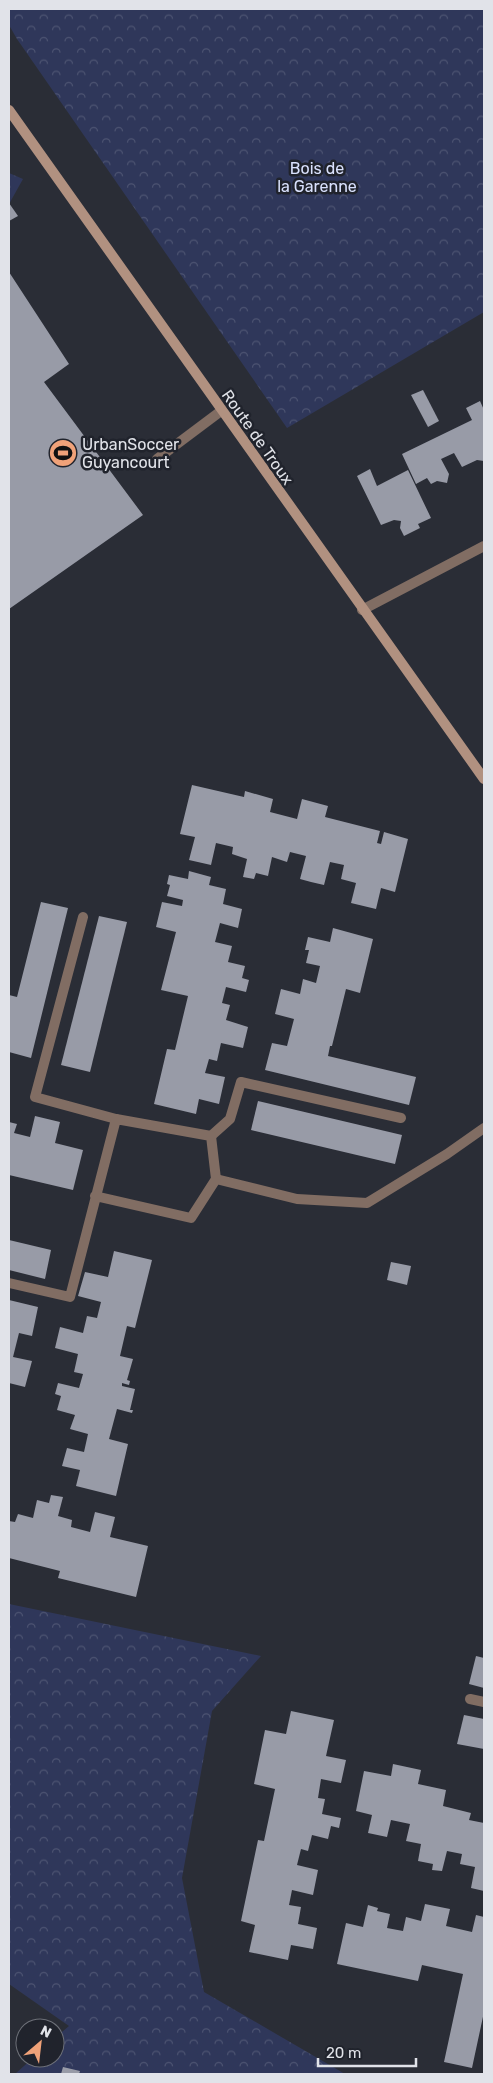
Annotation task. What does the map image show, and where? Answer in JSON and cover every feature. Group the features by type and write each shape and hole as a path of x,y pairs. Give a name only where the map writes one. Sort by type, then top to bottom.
{"street":[{"name":"Route de Troux","path":"9,110 362,610 484,779"},
{"path":"157,459 221,411"},
{"path":"362,610 484,546"},
{"path":"83,917 35,1098 116,1119 210,1136"},
{"path":"210,1136 230,1119 241,1082 400,1118"},
{"path":"9,1283 70,1297 116,1119"},
{"path":"216,1178 297,1199 367,1203 447,1154 484,1128"},
{"path":"95,1196 191,1218 216,1178 210,1136"},
{"path":"470,1699 484,1702"}],"green space":[{"name":"Bois de la Garenne","path":"9,9 484,9 484,312 287,428 17,39 9,25"},
{"path":"9,173 23,179 9,204"},
{"path":"9,1604 261,1656 212,1711 182,1878 204,1992 345,2074 15,2074 22,2068 65,2068 65,2029 69,2026 65,2023 65,2018 58,2018 9,1984"}],"building":[{"path":"9,203 18,216 9,221"},
{"path":"9,272 69,364 44,382 143,515 9,609"},
{"path":"423,390 439,421 428,427 411,395"},
{"path":"480,401 484,410 484,461 477,460 462,467 454,453 441,459 449,474 447,483 437,481 431,484 427,478 416,484 402,454 472,420 466,408"},
{"path":"370,469 377,486 408,470 431,518 418,524 420,528 404,536 400,528 401,521 394,520 381,525 357,476"},
{"path":"192,785 244,797 245,791 273,799 270,812 297,819 302,799 328,806 325,817 380,831 377,843 381,844 384,832 408,839 395,892 381,888 376,909 351,903 356,883 341,879 344,865 330,862 324,885 311,882 300,879 306,856 290,852 287,862 272,857 268,876 256,873 254,879 243,877 247,859 232,854 233,847 216,843 211,865 189,860 195,837 180,834"},
{"path":"189,871 211,877 209,885 226,889 223,904 242,909 238,928 220,923 215,942 232,946 228,962 245,966 242,978 249,980 246,992 226,987 222,1003 230,1005 226,1020 248,1027 243,1048 221,1043 217,1061 209,1059 205,1073 225,1077 219,1104 199,1099 196,1114 154,1104 167,1049 175,1050 188,996 161,990 176,932 156,927 162,902 182,906 183,900 167,896 170,885 167,884 169,875 188,879"},
{"path":"41,902 68,908 31,1058 9,1052 9,995 17,997"},
{"path":"99,916 127,922 90,1072 61,1065"},
{"path":"333,928 373,939 360,993 346,989 328,1056 416,1077 409,1105 265,1070 272,1043 287,1046 294,1019 275,1014 281,989 300,994 303,979 316,983 320,966 306,963 309,950 305,950 308,937 330,942"},
{"path":"258,1101 402,1135 395,1164 251,1130"},
{"path":"35,1116 60,1122 55,1143 83,1150 73,1190 9,1175 9,1122 17,1124 14,1133 30,1137"},
{"path":"9,1240 51,1250 45,1279 9,1270"},
{"path":"114,1251 152,1260 135,1328 127,1326 120,1356 133,1359 127,1380 130,1381 129,1385 122,1383 122,1386 135,1389 130,1410 133,1410 132,1413 117,1409 109,1439 128,1444 116,1496 76,1486 80,1470 62,1466 67,1448 84,1452 88,1434 70,1429 75,1415 57,1410 61,1396 55,1394 58,1383 79,1388 83,1374 74,1372 78,1354 55,1348 60,1327 83,1333 87,1316 97,1318 101,1302 78,1296 85,1272 108,1277"},
{"path":"391,1262 411,1266 407,1285 387,1280"},
{"path":"9,1300 38,1307 32,1336 19,1333 13,1357 32,1361 25,1387 9,1383"},
{"path":"51,1495 63,1497 58,1516 72,1520 71,1527 90,1532 95,1512 115,1517 110,1537 148,1546 136,1597 58,1578 60,1571 9,1558 9,1521 15,1522 18,1514 33,1518 37,1500 49,1503"},
{"path":"476,1656 484,1658 484,1688 469,1684"},
{"path":"291,1711 334,1720 326,1756 346,1760 341,1783 321,1779 318,1798 325,1799 322,1814 341,1818 339,1828 331,1826 328,1839 312,1835 308,1851 301,1849 297,1865 318,1870 313,1895 292,1890 289,1905 301,1907 298,1924 317,1928 313,1949 291,1945 288,1960 249,1952 255,1925 241,1921 258,1840 264,1841 275,1789 254,1784 265,1730 286,1734"},
{"path":"464,1715 484,1719 484,1749 457,1744"},
{"path":"393,1764 421,1770 418,1784 446,1790 443,1806 471,1813 469,1820 484,1823 484,1891 471,1888 475,1867 460,1864 462,1854 447,1851 442,1871 432,1870 433,1864 418,1861 421,1844 406,1841 410,1824 391,1820 387,1837 368,1833 372,1815 356,1811 364,1771 391,1776"},
{"path":"425,1904 450,1909 446,1926 472,1932 476,1915 484,1917 484,2012 472,2068 444,2062 463,1974 422,1965 418,1981 337,1964 346,1923 363,1927 368,1905 378,1908 377,1911 390,1914 387,1928 403,1931 406,1917 421,1921"},
{"path":"65,2067 80,2071 79,2074 61,2074 63,2068"}],"place":[{"name":"UrbanSoccer Guyancourt","path":"63,453"}]}
